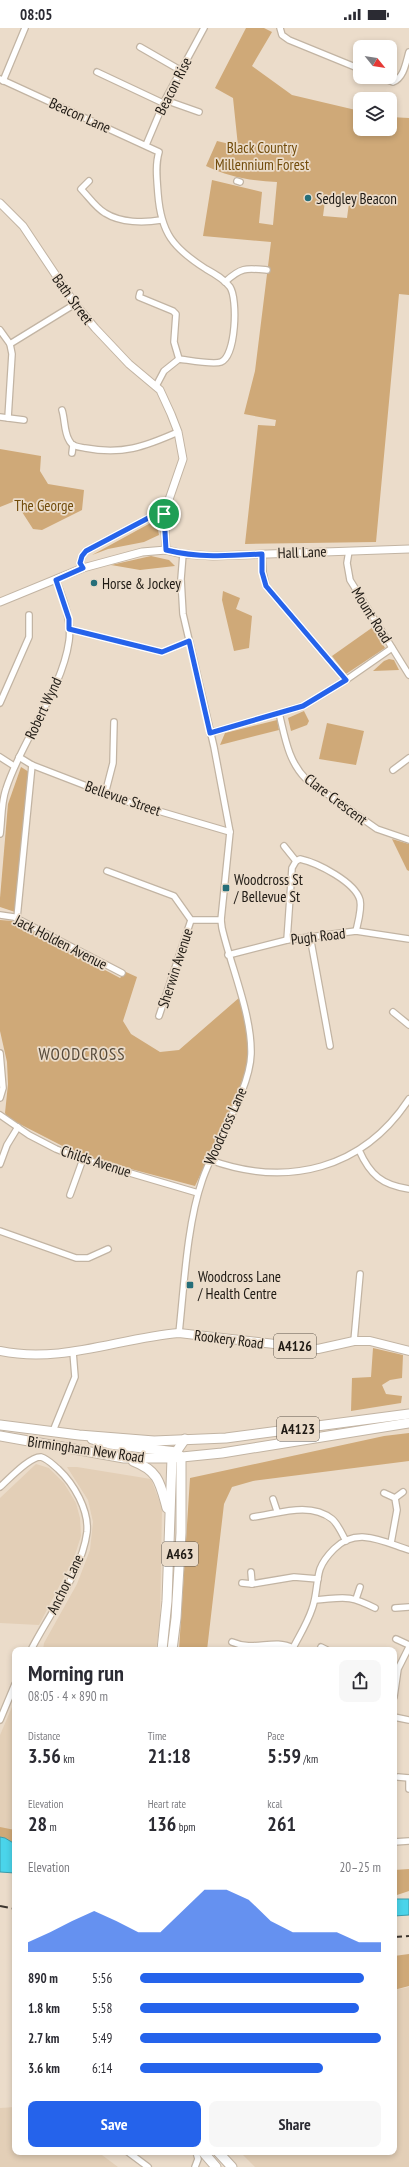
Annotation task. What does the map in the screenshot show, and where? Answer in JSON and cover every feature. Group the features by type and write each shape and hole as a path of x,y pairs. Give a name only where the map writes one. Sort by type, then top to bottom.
{"highway":[{"name":"Birmingham New Road","path":"0,1425 79,1435 154,1441 233,1437 409,1414"},
{"name":"Birmingham New Road","path":"0,1436 124,1458 176,1456 409,1423"},
{"name":"A4123","path":"79,1435 110,1444 176,1456"},
{"path":"176,1456 186,1439"},
{"name":"A463","path":"162,1647 167,1601 169,1517 176,1456"},
{"name":"A463","path":"172,1647 176,1618 181,1534 176,1456"},
{"name":"A463","path":"124,1458 145,1465 155,1473 160,1482 169,1517"},
{"path":"206,2155 216,2167"},
{"path":"221,2155 232,2167"}],"main road":[{"name":"Rookery Road","path":"73,1352 158,1335 179,1333 318,1348 354,1341 379,1342 409,1351"},
{"name":"A4126","path":"0,1351 21,1354 73,1352"}],"street":[{"path":"1,80 25,28"},
{"name":"Beacon Rise","path":"146,145 164,102 204,28"},
{"path":"280,30 289,40 353,66"},
{"path":"140,47 180,70"},
{"path":"397,80 401,78 409,52"},
{"path":"97,72 164,102 199,112"},
{"name":"Beacon Lane","path":"1,80 159,152 156,160 161,220"},
{"path":"89,181 81,188 105,213 126,220 148,222 161,220 166,233 183,253 225,282 232,290 235,302 231,343 228,354 222,362 179,359 164,371 156,386 172,414 178,432 183,459 164,514 166,550"},
{"name":"Bath Street","path":"0,203 23,226 75,304 129,364 156,386"},
{"path":"225,282 236,271 242,269 267,270"},
{"path":"140,293 139,297 173,311 176,314 174,342 179,359"},
{"path":"10,344 75,304"},
{"path":"0,330 10,344 12,364 8,418"},
{"path":"65,413 68,440 73,446 101,451 125,451 156,442 178,432"},
{"path":"0,417 24,420"},
{"path":"72,453 73,446"},
{"path":"83,568 80,563 82,556 86,551 154,515 164,514"},
{"name":"Hall Lane","path":"56,580 83,568 142,552 166,550 183,554 213,556 409,549"},
{"name":"Mount Road","path":"349,551 347,563 350,580 409,675"},
{"name":"Woodcross Lane","path":"179,1333 193,1219 198,1193 210,1160 248,1073 251,1055 249,1026 228,955 221,920 230,832 210,733 183,614 181,579 183,554"},
{"path":"262,554 262,572 266,586 346,680"},
{"path":"0,602 56,580"},
{"name":"Robert Wynd","path":"0,834 2,790 56,682 69,641 69,619 56,580"},
{"path":"0,703 29,637 28,615"},
{"path":"69,629 162,652 189,641"},
{"path":"210,733 303,706 346,680 392,648"},
{"name":"Clare Crescent","path":"279,713 288,749 297,768 306,779 377,829 409,840"},
{"path":"105,794 113,763 114,722"},
{"path":"0,757 14,766"},
{"name":"Bellevue Street","path":"19,758 32,766 105,794 230,832"},
{"path":"393,770 409,758"},
{"path":"17,918 32,766"},
{"path":"284,846 296,861"},
{"path":"287,940 290,878 292,868 296,861 302,859 345,880 353,887 360,901 356,931"},
{"path":"107,871 174,896 191,920 221,920"},
{"name":"Jack Holden Avenue","path":"0,915 17,918 122,973"},
{"name":"Sherwin Avenue","path":"160,1016 191,920"},
{"name":"Pugh Road","path":"228,955 287,940 356,931 409,939"},
{"path":"310,936 330,1046"},
{"path":"393,1012 409,1025"},
{"path":"0,1053 3,1088 0,1098"},
{"path":"210,1160 235,1169 257,1172 302,1171 344,1159 381,1134 409,1099"},
{"name":"Childs Avenue","path":"0,1115 56,1149 83,1159 198,1193"},
{"path":"0,1164 7,1144 18,1127"},
{"path":"359,1150 366,1166 378,1178 388,1185 409,1189"},
{"path":"70,1195 83,1159"},
{"path":"0,1231 76,1258 88,1258 108,1249"},
{"path":"354,1341 360,1274"},
{"path":"53,1431 75,1377 73,1352"},
{"name":"Anchor Lane","path":"0,1487 32,1459 39,1457 44,1458 60,1471 72,1487 83,1506 87,1530 79,1561 33,1647"},
{"path":"395,1498 403,1492"},
{"path":"384,1493 395,1498"},
{"path":"391,1543 397,1510 395,1498"},
{"path":"273,1499 277,1512"},
{"path":"253,1517 277,1512 310,1511 324,1515 336,1523 346,1541"},
{"path":"293,1647 305,1627 315,1600 322,1565 330,1553 346,1541 366,1537 391,1543 409,1550"},
{"path":"251,1572 252,1584"},
{"path":"242,1583 252,1584 294,1577 318,1579"},
{"path":"356,1599 360,1587"},
{"path":"315,1600 348,1597 375,1608"},
{"path":"395,1608 409,1607"},
{"path":"396,1639 409,1646 398,1669 397,1676"},
{"path":"232,1642 238,1647"},
{"path":"253,1647 284,1644 289,1647"},
{"path":"0,1720 12,1691"},
{"path":"397,1718 409,1720"},
{"path":"398,1777 409,1778 409,1789"},
{"path":"397,1842 409,1841"},
{"path":"132,2155 148,2167"},
{"path":"195,2167 198,2159 197,2155"}],"shaded area":[{"path":"36,1464 49,1468 64,1483 76,1503 80,1518 81,1536 74,1558 39,1625 0,1623 0,1498"},
{"path":"67,1467 77,1467 151,1479 162,1508 160,1622 156,1647 43,1647 44,1643 77,1584 90,1550 93,1522 88,1500"},
{"path":"12,1707 12,1843 0,1837 0,1735"},
{"path":"409,1987 409,2167 255,2167 243,2155 397,2155 397,1989"},
{"path":"12,2107 12,2155 102,2155 118,2167 0,2167 0,2108"}],"green space":[{"name":"Black Country Millennium Forest","path":"246,28 264,28 272,32 252,66 292,95 353,109 353,136 397,136 397,117 409,118 409,295 399,294 376,542 245,544 258,425 275,426 276,420 244,414 255,371 271,242 203,236 212,180 262,192 259,223 273,225 277,182 241,178 206,166 217,141 238,146 233,98 215,88","holes":["325,201 349,203 347,218 323,216"]},
{"name":"The George","path":"0,449 41,456 40,471 48,484 84,490 82,510 42,530 33,529 15,501 0,507"},
{"path":"156,520 159,535 144,542 108,549 92,555"},
{"path":"151,556 169,560 175,566 140,570 111,565"},
{"path":"223,591 240,598 236,609 252,616 249,648 234,651 222,600"},
{"path":"373,627 385,648 346,674 332,656"},
{"path":"389,659 394,660 399,670 373,671 384,661"},
{"path":"304,711 309,721 307,725 291,731 288,718"},
{"path":"277,720 279,730 220,745 225,733"},
{"path":"327,723 364,731 356,765 319,759"},
{"path":"21,767 29,772 15,912 0,907 0,898 8,804"},
{"path":"392,839 409,844 409,871 407,870"},
{"path":"0,920 13,921 120,978 126,972 137,977 123,1021 131,1034 160,1052 179,1050 240,997 249,1040 248,1068 239,1093 195,1186 82,1156 8,1118 5,1113 8,1084 7,1062 0,1031"},
{"path":"373,1348 403,1355 402,1378 390,1380 382,1385 386,1394 402,1396 401,1403 351,1411 352,1378 371,1377"},
{"path":"409,1433 409,1461 253,1481 232,1487 224,1504 207,1647 179,1647 190,1478 384,1436"},
{"path":"0,1827 12,1829 12,1842 0,1837"},
{"path":"409,1869 409,1891 397,1895 397,1870"},
{"path":"409,1954 409,1986 397,1989 397,1956"}],"water":[{"path":"0,1837 12,1842 12,1873 0,1872"},
{"path":"397,1899 409,1899 409,1915 397,1916"}],"railway":[{"path":"0,1906 12,1908"},
{"path":"397,1937 409,1936"}],"place":[{"name":"Sedgley Beacon","path":"308,198"},
{"name":"Horse & Jockey","path":"94,583"},
{"name":"Woodcross St / Bellevue St","path":"226,888"},
{"name":"Woodcross Lane / Health Centre","path":"190,1285"}],"district":[{"name":"WOODCROSS","path":"82,1054"}],"route":[{"path":"164,514 166,550 183,554 213,556 262,554 262,572 266,586 346,680 303,706 210,733 189,641 162,652 69,629 69,619 56,580 83,568 80,563 82,556 86,551 154,515 164,514"}]}
